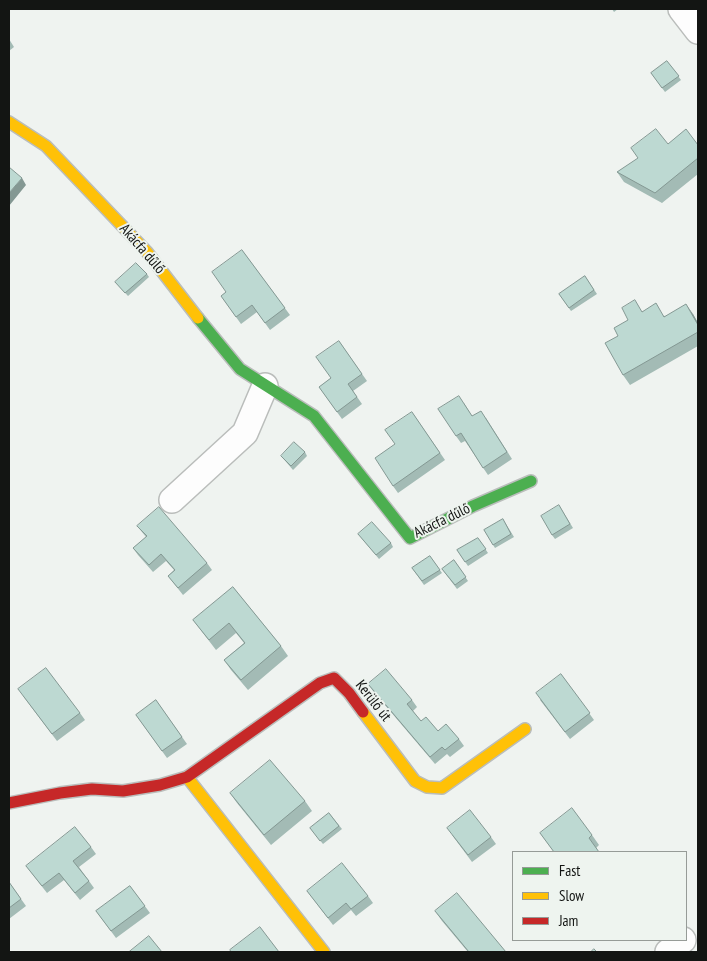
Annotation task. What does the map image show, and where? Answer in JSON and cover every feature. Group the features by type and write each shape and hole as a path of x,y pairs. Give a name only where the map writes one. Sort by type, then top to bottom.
{"street":[{"path":"681,9 698,31"},
{"name":"Akácfa dűlő","path":"9,122 46,146 147,252 240,369 314,416 410,538 473,506 531,481"},
{"path":"172,500 245,433 265,386"},
{"name":"Kerülő út","path":"9,803 92,789 124,791 160,785 187,777 320,683 334,678 349,693 416,782 427,787 442,788 525,729"},
{"path":"187,777 324,952"},
{"path":"687,936 698,927"},
{"path":"668,952 682,941"}],"building":[{"path":"667,61 679,76 662,88 651,73"},
{"path":"656,129 668,144 686,129 698,145 698,158 655,193 617,172 638,158 631,148"},
{"path":"9,167 22,178 9,193"},
{"path":"242,250 285,308 265,323 252,305 236,317 221,296 226,292 212,272"},
{"path":"136,263 147,274 125,293 115,282"},
{"path":"585,276 594,290 569,308 559,294"},
{"path":"635,300 642,312 656,303 664,317 686,304 698,325 698,332 623,375 605,343 618,336 614,328 628,320 622,308"},
{"path":"339,341 362,374 348,384 357,397 337,412 319,387 331,378 316,357"},
{"path":"459,396 472,416 481,411 507,452 483,468 461,433 456,436 438,409"},
{"path":"412,412 440,453 393,486 375,458 395,444 385,430"},
{"path":"294,442 305,452 291,466 281,456"},
{"path":"559,505 570,524 552,535 541,516"},
{"path":"159,507 207,563 178,588 168,576 175,570 161,554 149,565 133,548 147,536 137,526"},
{"path":"503,519 511,534 493,545 484,530"},
{"path":"372,522 391,543 376,555 358,534"},
{"path":"478,538 486,549 465,562 457,550"},
{"path":"430,556 440,570 422,581 412,568"},
{"path":"454,560 466,577 455,585 442,569"},
{"path":"233,587 281,646 241,680 224,660 245,643 229,623 209,640 193,620"},
{"path":"46,668 80,713 52,734 18,689"},
{"path":"386,669 412,700 407,704 421,721 426,717 438,731 446,724 459,739 445,750 442,747 430,757 368,684"},
{"path":"561,674 590,713 565,732 536,693"},
{"path":"156,700 182,737 162,751 136,715"},
{"path":"270,760 305,801 264,835 230,793"},
{"path":"572,808 592,835 589,838 598,851 553,851 540,833"},
{"path":"470,810 491,837 468,855 447,828"},
{"path":"329,813 339,826 320,841 310,828"},
{"path":"75,827 91,847 73,861 89,881 75,893 59,873 42,886 26,866"},
{"path":"342,863 368,896 351,909 346,903 328,918 307,891"},
{"path":"9,882 21,899 9,908"},
{"path":"130,886 145,906 111,931 96,911"},
{"path":"457,893 506,952 469,952 435,911"},
{"path":"260,927 279,952 231,952 230,950"},
{"path":"149,936 162,952 129,952"}],"traffic: fast":[{"path":"198,318 240,369 314,416 410,538 473,506 531,481"}],"traffic: slow":[{"path":"9,122 46,146 147,252 198,318"},
{"path":"363,712 415,781 427,787 442,788 525,729"},
{"path":"187,777 324,952"}],"traffic: jam":[{"path":"9,803 92,789 123,791 160,785 187,777 320,683 334,678 349,693 363,712"}]}
